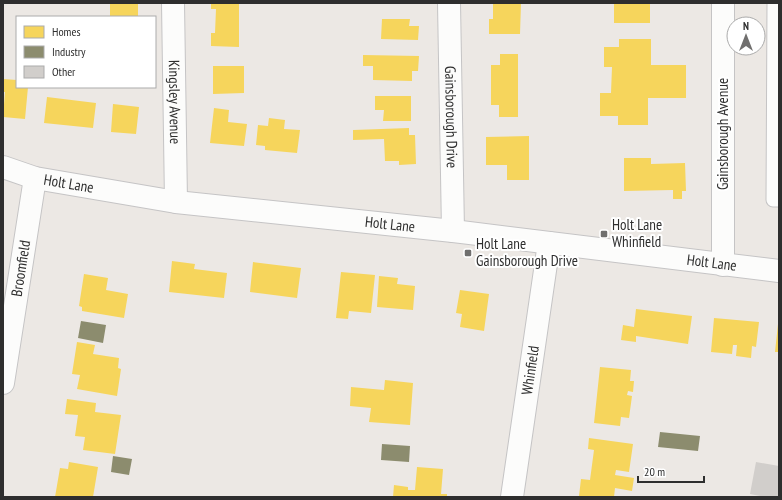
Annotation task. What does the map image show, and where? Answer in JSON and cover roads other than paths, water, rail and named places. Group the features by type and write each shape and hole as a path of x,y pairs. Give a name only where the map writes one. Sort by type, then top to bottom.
{"street":[{"name":"Kingsley Avenue","path":"173,3 176,202"},
{"name":"Gainsborough Drive","path":"449,3 452,231"},
{"name":"Gainsborough Avenue","path":"723,3 723,265"},
{"name":"Holt Lane","path":"3,167 35,178 176,202 452,231 779,271"},
{"name":"Broomfield","path":"3,383 35,178"},
{"name":"Whinfield","path":"512,497 549,243"}],"lane":[{"path":"774,3 773,200 779,200"}],"place":[{"name":"Holt Lane Whinfield","path":"604,234"},
{"name":"Holt Lane Gainsborough Drive","path":"468,253"}]}
